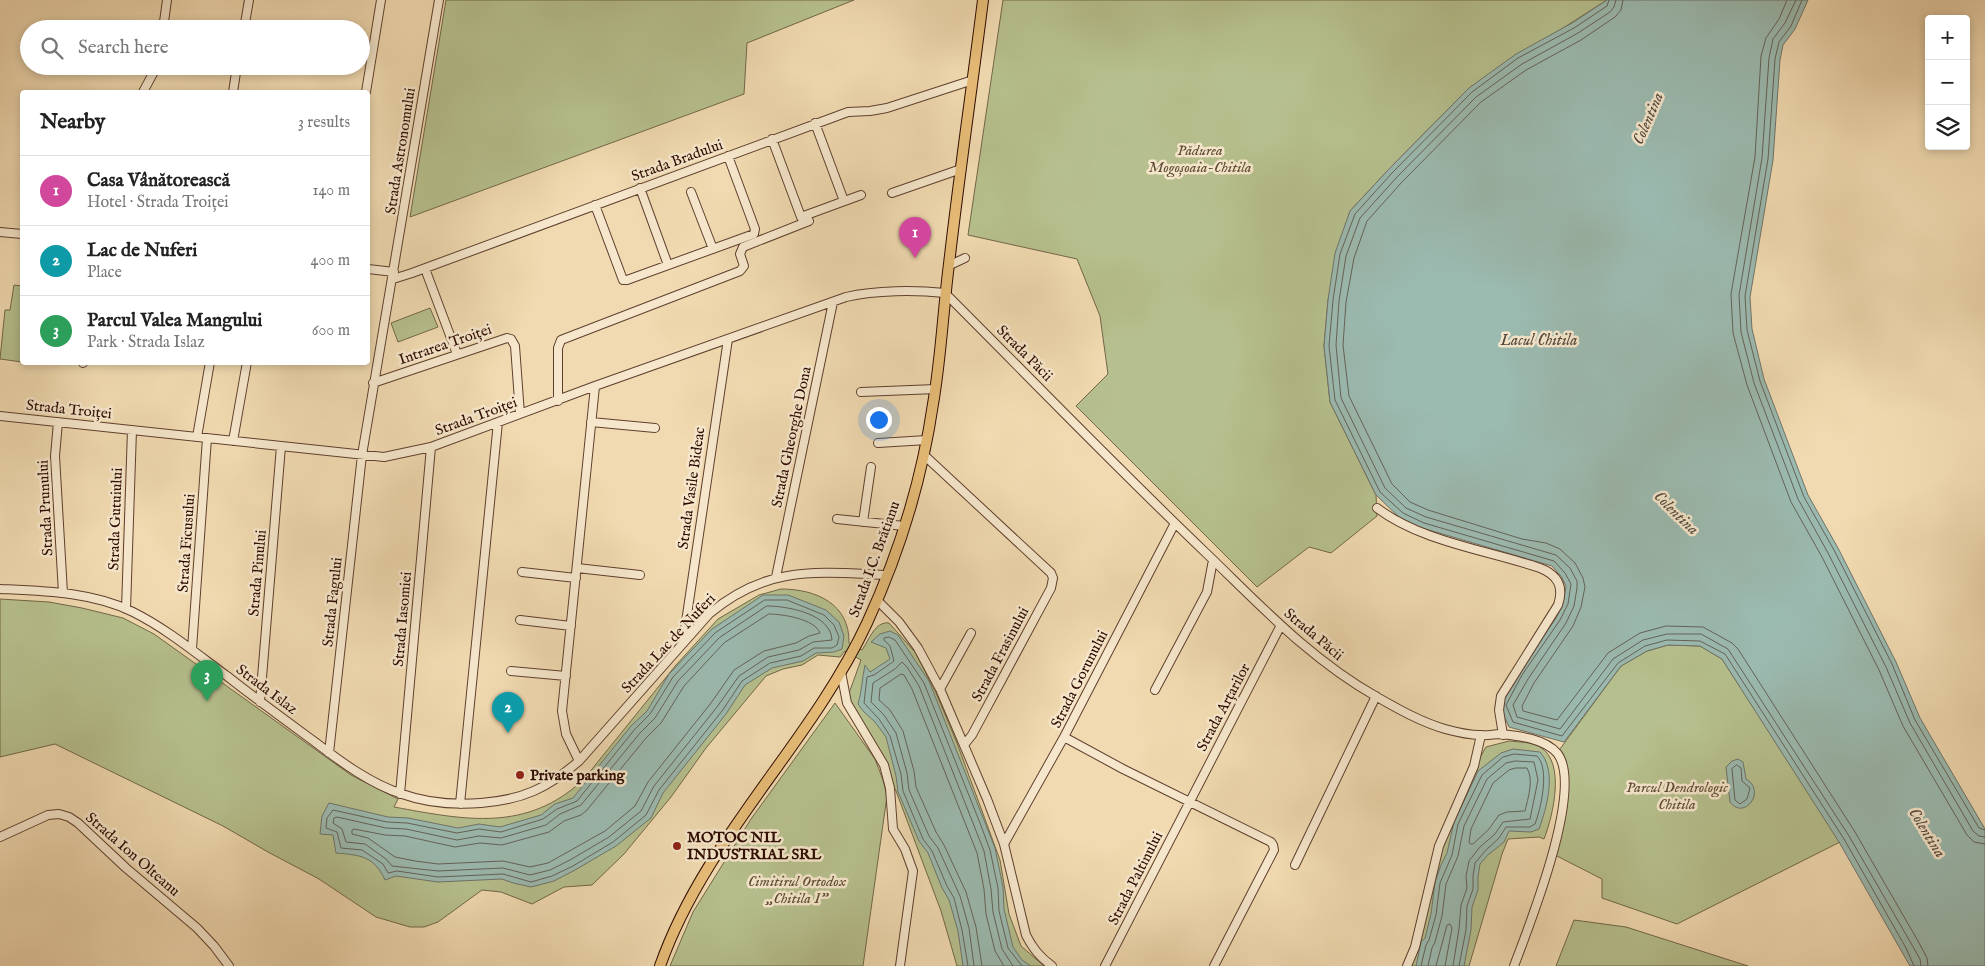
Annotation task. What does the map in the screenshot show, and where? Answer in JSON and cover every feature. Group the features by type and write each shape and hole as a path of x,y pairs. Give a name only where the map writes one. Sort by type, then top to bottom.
{"main road":[{"name":"Strada I.C. Brătianu","path":"660,966 673,931 719,848 841,672 877,600 904,526 924,455 936,388 948,266 983,0"}],"street":[{"path":"164,20 167,0"},
{"path":"246,20 249,0"},
{"path":"370,67 381,0"},
{"name":"Strada Astronomului","path":"362,455 439,0"},
{"path":"144,90 152,75"},
{"path":"233,90 236,75"},
{"path":"366,90 369,75"},
{"name":"Strada Bradului","path":"393,275 412,273 815,123 848,112 887,108 973,80"},
{"path":"815,123 844,201"},
{"path":"772,139 802,217 861,195"},
{"path":"595,205 625,281 754,234 755,231 728,156"},
{"path":"892,194 961,169"},
{"path":"640,188 668,265"},
{"path":"691,192 713,249"},
{"path":"558,401 558,348 561,340 740,271 744,266 740,254 743,248 809,221"},
{"path":"0,232 20,234"},
{"path":"948,266 965,258"},
{"path":"370,269 393,275"},
{"path":"427,274 457,354"},
{"name":"Strada Troiței","path":"0,416 362,455 397,456 431,448 595,386 855,295 870,293 945,293"},
{"name":"Strada Păcii","path":"945,293 1175,523 1313,654 1376,696 1420,719 1445,729 1481,736 1504,735 1533,739 1546,744 1557,753 1563,766 1565,782 1558,834 1540,894 1514,966"},
{"name":"Strada Gheorghe Dona","path":"776,577 833,302"},
{"name":"Intrarea Troiței","path":"373,383 503,338 511,339 515,346 520,414"},
{"name":"Strada Vasile Bideac","path":"683,642 728,339"},
{"path":"197,437 209,365"},
{"path":"232,440 246,365"},
{"path":"579,760 568,740 562,718 595,386"},
{"path":"861,392 936,388"},
{"name":"Strada Prunului","path":"58,422 55,456 63,593"},
{"path":"460,804 498,422"},
{"path":"592,422 655,428"},
{"name":"Strada Gutuiului","path":"126,609 132,430"},
{"name":"Strada Ficusului","path":"192,649 207,438"},
{"path":"878,443 927,440"},
{"name":"Strada Pinului","path":"260,702 281,446"},
{"name":"Strada Iasomiei","path":"400,794 431,448"},
{"name":"Strada Fagului","path":"329,753 362,455"},
{"name":"Strada Frasinului","path":"924,455 1051,574 1053,578 1051,588 977,727 964,744"},
{"path":"863,522 871,468"},
{"path":"1377,508 1389,517 1425,534 1548,571 1560,583 1561,591 1558,605 1500,696 1499,710 1504,735"},
{"path":"838,519 904,526"},
{"name":"Strada Gorunului","path":"1004,844 1064,737 1175,523"},
{"path":"1155,690 1206,592 1213,560"},
{"path":"578,568 640,574"},
{"path":"522,572 576,578"},
{"name":"Strada Lac de Nuferi","path":"400,794 426,800 460,804 497,802 531,793 564,774 579,760 709,614 732,596 776,577 825,573 886,575"},
{"name":"Strada Islaz","path":"0,589 81,596 126,609 146,619 192,649 329,753 400,794"},
{"path":"877,600 899,622 918,648 940,689 1004,844 1026,935 1038,956 1052,966"},
{"path":"520,620 571,626"},
{"name":"Strada Arțarilor","path":"1189,802 1281,625"},
{"path":"940,689 971,633"},
{"path":"511,670 566,676"},
{"path":"841,672 847,702 884,765 890,788 893,829 905,849 913,870 900,966"},
{"path":"1295,865 1376,696"},
{"path":"1406,966 1415,947 1440,846 1474,766 1481,736"},
{"path":"1064,737 1271,842 1274,850 1214,966"},
{"name":"Strada Paltinului","path":"1105,966 1189,802"},
{"name":"Strada Ion Olteanu","path":"0,837 48,816 59,814 69,817 197,928 229,966"}],"green space":[{"path":"446,0 854,0 747,43 744,94 410,217"},
{"name":"Pădurea Mogoșoaia-Chitila","path":"1003,0 1607,0 1469,88 1350,211 1328,300 1324,346 1330,402 1376,495 1377,516 1331,553 1309,547 1257,587 1076,406 1108,374 1100,316 1077,259 968,235"},
{"path":"14,285 20,286 20,362 0,359 5,310 10,310"},
{"path":"430,308 438,327 398,342 391,323"},
{"path":"781,589 807,592 828,601 844,618 848,629 849,643 862,650 876,628 884,623 889,623 915,652 936,693 957,743 1000,860 1009,914 1021,946 1044,966 957,966 941,911 896,791 848,696 861,660 845,651 840,657 818,655 802,665 783,669 766,676 706,748 671,797 624,854 592,885 564,887 532,904 501,892 482,890 438,922 424,927 410,927 376,917 319,879 223,826 55,744 0,757 0,599 49,602 123,618 154,634 351,775 398,799 394,807 470,818 518,815 540,808 562,796 584,779 676,665 718,619 759,595"},
{"name":"Parcul Dendrologic Chitila","path":"1668,645 1700,646 1722,659 1840,842 1677,924 1602,898 1602,879 1553,854 1565,782 1557,753 1621,666 1647,651"},
{"name":"Cimitirul Ortodox „Chitila I”","path":"835,703 875,759 887,796 863,966 670,966 693,912 751,819"},
{"path":"1509,741 1537,745 1548,754 1553,764 1555,777 1554,804 1544,839 1539,837 1508,839 1469,966 1407,966 1430,882 1459,799 1486,747"},
{"path":"1574,920 1626,927 1748,966 1556,966"}],"water":[{"name":"Lacul Chitila","path":"1607,0 1808,0 1795,29 1783,45 1780,60 1773,160 1750,297 1752,329 1764,379 1808,495 1838,548 1896,662 1920,718 1985,829 1985,966 1910,966 1839,842 1722,659 1700,646 1668,645 1647,651 1621,666 1564,742 1509,727 1500,706 1518,673 1556,618 1563,603 1566,586 1561,576 1552,566 1422,528 1400,518 1376,495 1330,402 1324,346 1328,300 1335,253 1350,211 1469,88 1516,54 1572,23"},
{"path":"763,595 788,595 826,610 839,622 844,636 842,649 834,652 816,653 803,661 772,668 745,685 726,714 663,793 651,818 616,846 575,870 554,881 531,887 502,879 438,882 396,876 385,880 381,872 371,861 359,856 336,853 333,835 320,834 322,816 329,803 388,817 408,818 458,828 479,824 500,827 541,815 555,804 573,798 631,726 647,711 669,674 712,629"},
{"path":"890,631 898,635 929,681 995,848 1003,887 1004,909 1013,947 1022,960 1031,966 963,966 958,931 949,900 928,853 919,841 898,792 886,737 858,704 865,665 870,672 890,659 886,648 871,642 880,634"},
{"path":"1513,749 1540,752 1548,769 1549,789 1539,829 1531,832 1509,831 1504,842 1480,864 1478,890 1472,907 1471,930 1464,966 1416,966 1421,942 1425,938 1431,914 1435,882 1447,853 1454,822 1478,771 1501,753"},
{"path":"1738,759 1743,762 1746,779 1752,784 1754,790 1754,797 1751,802 1741,808 1736,807 1730,802 1726,767 1732,761"}],"place":[{"name":"Casa Vânătorească","path":"915,258"},
{"name":"Parcul Valea Mangului","path":"207,701"},
{"name":"Lac de Nuferi","path":"508,733"},
{"name":"Private parking","path":"520,775"},
{"name":"MOTOC NIL INDUSTRIAL SRL","path":"677,846"}],"water label":[{"name":"Colentina","path":"1647,118"},
{"name":"Colentina","path":"1677,512"},
{"name":"Colentina","path":"1928,832"}]}
